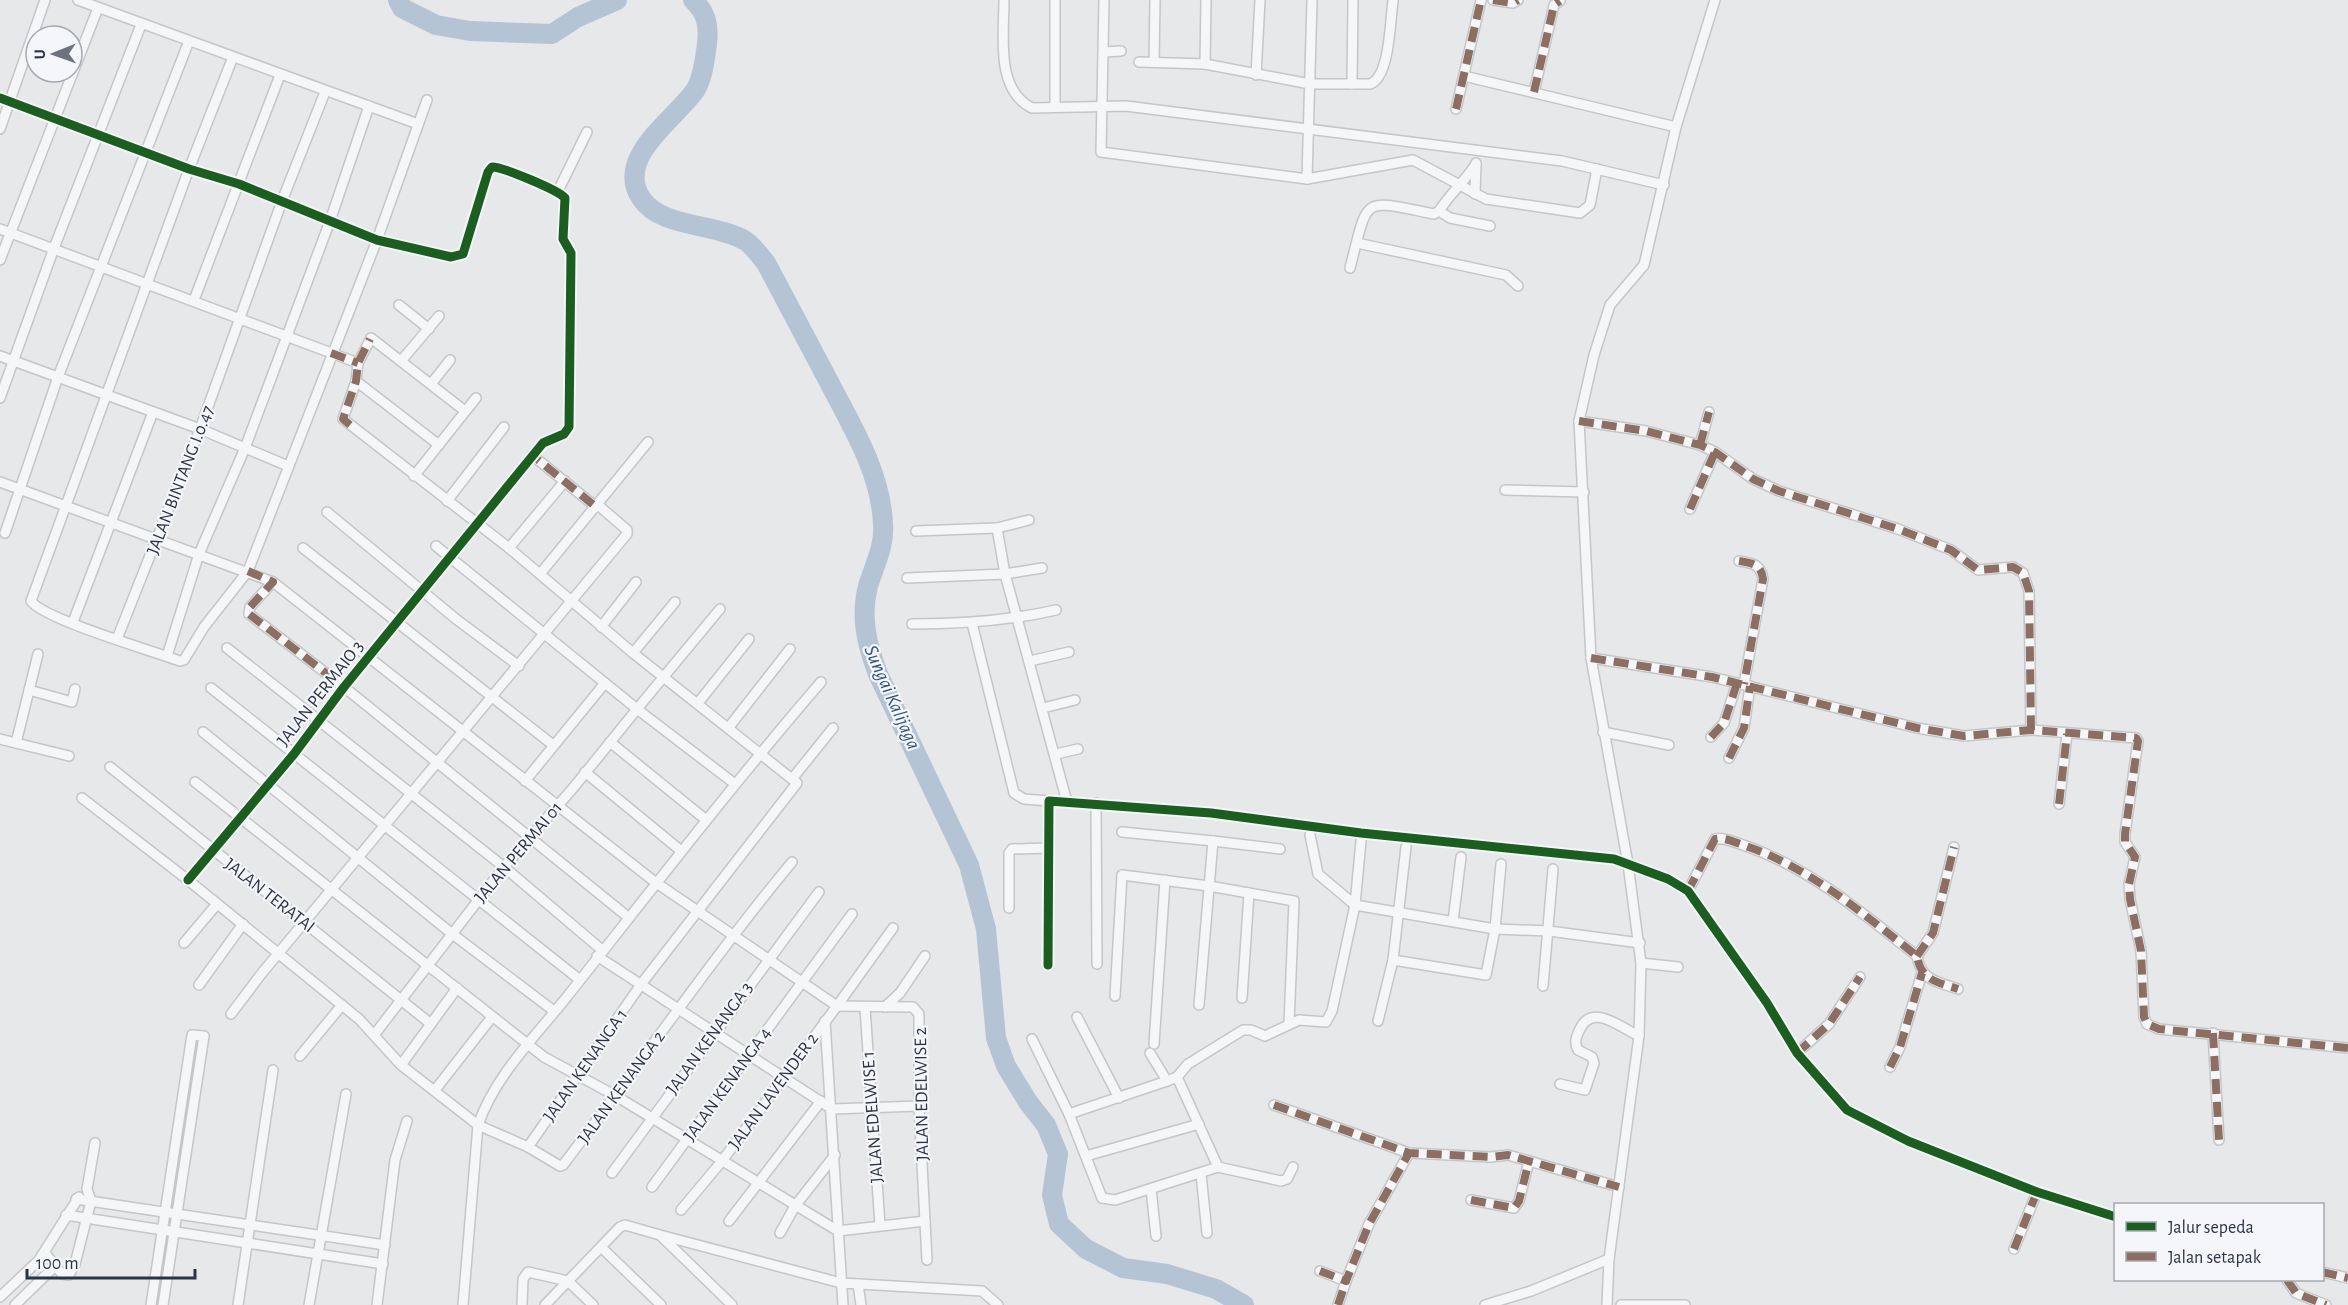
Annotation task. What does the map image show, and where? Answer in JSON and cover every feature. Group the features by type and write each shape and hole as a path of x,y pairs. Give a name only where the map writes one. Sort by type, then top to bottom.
{"street":[{"path":"0,129 45,0"},
{"path":"78,0 141,25 418,124"},
{"path":"1004,0 1005,72 1024,104 1032,108 1102,105 1562,161 1664,185"},
{"path":"1055,0 1055,107"},
{"path":"1104,0 1100,150 1103,154 1307,179 1413,160 1486,199 1580,213 1591,202 1597,169"},
{"path":"1154,62 1155,0"},
{"path":"1204,64 1206,0"},
{"path":"1256,75 1260,0"},
{"path":"1307,179 1312,0"},
{"path":"1352,84 1353,0"},
{"path":"1456,109 1481,0"},
{"path":"1493,0 1514,3 1518,0"},
{"path":"1607,1305 1609,1258 1639,1036 1641,963 1628,864 1591,658 1579,421 1593,356 1610,305 1643,268 1676,127 1715,0"},
{"path":"1139,62 1204,64 1310,84 1370,84 1377,82 1382,74 1393,1"},
{"path":"1534,92 1554,5 1560,1"},
{"path":"0,260 98,8"},
{"path":"0,398 54,248 141,25"},
{"path":"5,533 58,376 189,41"},
{"path":"1104,52 1121,51"},
{"path":"233,57 189,169 108,396 31,601 36,608 117,639 184,660 204,627 248,571 376,240 427,100"},
{"path":"194,300 280,75"},
{"path":"1464,76 1676,127"},
{"name":"JALAN BINTANG I.0.47","path":"117,639 200,429 282,201 325,92"},
{"path":"0,98 189,169 239,184 376,240 451,257 460,256 469,236 488,172 492,167 511,171 527,181 558,191 587,132"},
{"path":"167,656 199,554 245,448 330,221 369,106"},
{"path":"1413,143 1413,160"},
{"path":"1474,194 1477,151"},
{"path":"1350,268 1364,216 1370,206 1380,203 1434,214 1462,187 1476,164"},
{"name":"JALAN PERMAIO 3","path":"188,880 294,754 344,687 532,455 543,443 564,434 569,427 571,253 562,238 565,198 558,191"},
{"path":"1439,211 1450,218 1490,226"},
{"path":"0,229 358,363"},
{"path":"1357,243 1506,275 1518,285"},
{"path":"399,305 429,329"},
{"path":"401,361 439,316"},
{"path":"465,411 371,338 358,363 356,381 343,411 344,420 508,548 633,653 792,778 833,728"},
{"path":"0,356 200,429 288,466"},
{"path":"431,384 450,360"},
{"path":"356,381 439,445"},
{"path":"414,476 476,398"},
{"path":"73,622 153,412"},
{"path":"1700,445 1709,412"},
{"path":"1579,421 1646,431 1700,445 1753,479 1779,491 1898,529 1951,550 1978,570 2013,567 2023,573 2029,591 2031,730"},
{"path":"447,501 504,427"},
{"path":"540,574 648,442"},
{"path":"1690,509 1714,452"},
{"path":"231,1014 278,953 627,534 627,530 621,524 532,455"},
{"path":"508,548 566,481"},
{"path":"0,482 273,582 556,806 656,882 837,1006"},
{"path":"1505,490 1584,492"},
{"path":"327,512 422,591 519,666"},
{"path":"916,531 997,528 1029,520"},
{"path":"997,528 1005,574 1056,754 1067,802"},
{"path":"436,546 637,709 735,784"},
{"path":"303,548 553,745"},
{"path":"1729,758 1744,728 1744,685 1763,579 1762,570 1756,564 1739,561"},
{"path":"907,578 1005,574 1042,568"},
{"path":"273,582 250,607 249,614 438,762 628,917"},
{"path":"601,627 636,582"},
{"path":"633,653 675,602"},
{"name":"JALAN PERMAI 01","path":"374,1035 451,933 529,836 720,609"},
{"path":"912,624 972,623 1017,619 1056,610"},
{"path":"972,623 1014,793 1024,799 1211,813 1397,837 1614,860 1668,879 1688,891 1767,1003 1797,1053 1840,1104 1854,1115 1908,1142 2037,1192 2114,1217"},
{"path":"698,703 749,639"},
{"path":"228,648 504,867 600,953 747,1055 832,1109 919,1106"},
{"path":"729,727 790,649"},
{"path":"1030,661 1069,652"},
{"path":"16,743 38,654"},
{"path":"1591,658 1744,685 1935,732 1969,736 2031,730 2138,740 2125,842 2135,857 2130,891 2141,951 2144,1017 2152,1027 2348,1048"},
{"path":"462,1305 478,1125 496,1088 680,850 821,682"},
{"path":"525,781 605,683"},
{"path":"1711,737 1724,723 1744,685"},
{"path":"211,688 580,980"},
{"path":"29,690 72,702 75,689"},
{"path":"1043,708 1076,700"},
{"path":"203,732 451,933 554,1011"},
{"path":"1603,732 1669,745"},
{"path":"2060,804 2067,734"},
{"path":"0,739 69,756"},
{"path":"610,742 705,819"},
{"path":"1056,754 1078,749"},
{"name":"JALAN TERATAI","path":"110,767 403,999 431,1024"},
{"path":"585,772 680,850"},
{"name":"JALAN KENANGA 1","path":"528,1147 642,983 798,783 792,778"},
{"path":"195,782 331,891 429,964 527,1045 616,1096 758,1184 838,1231 925,1221"},
{"path":"82,798 188,880 342,1005 401,1065 478,1125 528,1147"},
{"path":"1048,965 1049,801"},
{"path":"1096,803 1097,964"},
{"path":"1122,832 1280,849"},
{"path":"1310,835 1318,874 1355,905 1495,928 1549,931 1640,943"},
{"path":"1688,891 1715,839 1723,838 1762,852 1830,887 1917,956 1922,973 1900,1047 1890,1067"},
{"path":"1199,1005 1213,841"},
{"path":"1069,1114 1172,1079 1188,1064 1243,1030 1251,1030 1265,1036 1299,1020 1326,1022 1330,1017 1355,905 1361,841"},
{"path":"1917,956 1933,933 1954,847"},
{"path":"1010,908 1009,853 1012,849 1049,848"},
{"path":"1378,1021 1393,960 1406,848"},
{"path":"1453,921 1461,857"},
{"name":"JALAN KENANGA 2","path":"528,1147 562,1166 616,1096 732,935 792,862"},
{"path":"1393,960 1486,975 1495,928 1502,864"},
{"path":"1543,986 1553,868"},
{"path":"1115,996 1122,874 1209,886 1294,901 1289,1024"},
{"path":"1165,880 1152,1048 1199,1124 1218,1167"},
{"name":"JALAN KENANGA 3","path":"612,1173 767,958 819,892"},
{"path":"1242,998 1249,893"},
{"path":"184,943 217,904"},
{"name":"JALAN KENANGA 4","path":"652,1187 852,914"},
{"path":"200,985 243,924"},
{"name":"JALAN LAVENDER 2","path":"681,1210 722,1161 893,928"},
{"path":"885,1007 900,993 925,956"},
{"path":"1641,963 1678,967"},
{"path":"1922,973 1936,983 1958,989"},
{"path":"1797,1053 1829,1024 1860,977"},
{"path":"401,1065 457,988"},
{"path":"300,1056 342,1005"},
{"name":"JALAN EDELWISE 2","path":"837,1006 913,1007 919,1014 919,1106 927,1260"},
{"name":"JALAN EDELWISE 1","path":"865,1008 880,1225"},
{"path":"1560,1084 1585,1090 1594,1063 1592,1057 1578,1050 1575,1040 1583,1021 1588,1017 1596,1016 1639,1036"},
{"path":"435,1090 492,1017"},
{"path":"1077,1017 1119,1098"},
{"path":"825,1021 843,1305"},
{"path":"2213,1033 2219,1140"},
{"path":"152,1305 192,1035 203,1035 163,1305"},
{"path":"1032,1039 1069,1114 1102,1198 1115,1200 1218,1167 1281,1181 1287,1179 1293,1167"},
{"path":"238,1305 273,1070"},
{"path":"309,1305 346,1094"},
{"path":"729,1221 821,1101"},
{"path":"1274,1105 1409,1153 1491,1158 1508,1155 1619,1187"},
{"path":"377,1305 395,1160 407,1121"},
{"path":"1086,1156 1199,1124"},
{"path":"45,1252 62,1274 69,1275 75,1264 91,1201 87,1189 95,1143"},
{"path":"1338,1305 1369,1224 1409,1153"},
{"path":"780,1233 795,1206 834,1155"},
{"path":"1471,1200 1514,1208 1519,1201 1529,1161"},
{"path":"1201,1174 1207,1233"},
{"path":"56,1266 17,1304 2,1292 45,1252 76,1199 87,1189"},
{"path":"1151,1189 1156,1236"},
{"path":"2014,1249 2037,1192"},
{"path":"76,1199 178,1215 250,1223 385,1245"},
{"path":"66,1215 86,1220 163,1229 383,1264"},
{"path":"545,1305 620,1227 625,1225 841,1283 982,1291 998,1305"},
{"path":"660,1235 732,1305"},
{"path":"602,1248 661,1305"},
{"path":"1485,1305 1531,1291 1609,1258"},
{"path":"1320,1271 1346,1281"},
{"path":"522,1305 523,1279 528,1272 568,1281 593,1305"},
{"path":"2324,1272 2348,1278"},
{"path":"2288,1281 2296,1293 2326,1305"},
{"path":"858,1284 861,1305"},
{"path":"1621,1305 1685,1305"}],"waterway":[{"name":"Sungai Kalijaga","path":"398,0 402,8 436,25 470,31 552,34 578,17 617,0"},
{"name":"Sungai Kalijaga","path":"693,0 704,15 708,31 700,79 696,89 651,139 642,153 636,168 635,183 641,198 661,215 718,230 744,240 766,263 871,467 881,505 883,532 881,548 866,597 865,620 868,642 878,674 969,865 986,929 996,1038 1006,1066 1028,1102 1046,1125 1058,1154 1052,1195 1059,1224 1086,1249 1123,1268 1167,1274 1216,1289 1244,1305"}],"marked path":[{"path":"1456,109 1481,0"},
{"path":"1493,0 1513,3 1518,0"},
{"path":"1534,92 1554,5 1560,1"},
{"path":"350,425 343,419 356,381 358,363 370,339"},
{"path":"331,353 358,363"},
{"path":"1700,445 1709,412"},
{"path":"1579,421 1646,431 1700,445 1715,452 1753,479 1779,491 1898,529 1951,550 1978,570 2013,567 2023,573 2029,591 2031,730"},
{"path":"536,451 532,455 596,507"},
{"path":"1690,509 1715,452"},
{"path":"1739,561 1758,567 1763,579 1744,684"},
{"path":"248,571 273,582 250,607 249,614 344,687"},
{"path":"1591,658 1712,677 1917,728 1964,736 2031,730 2136,738 2138,741 2125,842 2135,857 2129,884 2130,899 2141,951 2144,1017 2147,1024 2159,1029 2348,1048"},
{"path":"1711,737 1724,723 1737,683"},
{"path":"1729,758 1744,728 1750,686"},
{"path":"2059,804 2067,734"},
{"path":"1688,891 1715,839 1746,846 1793,867 1836,894 1917,956 1926,976 1958,989"},
{"path":"1917,956 1933,933 1954,847"},
{"path":"1890,1067 1900,1047 1922,973"},
{"path":"1797,1053 1829,1024 1860,977"},
{"path":"2213,1033 2219,1140"},
{"path":"1274,1105 1409,1153 1491,1157 1508,1155 1619,1187"},
{"path":"1320,1271 1346,1281 1369,1224 1409,1153"},
{"path":"1471,1200 1514,1208 1519,1201 1529,1161"},
{"path":"2014,1249 2037,1192"},
{"path":"2324,1272 2348,1278"},
{"path":"1338,1305 1346,1281"},
{"path":"2288,1281 2296,1293 2326,1305"}],"cycle path":[{"path":"0,98 189,169 239,184 377,240 451,257 463,254 488,172 492,167 530,180 565,198 563,239 571,253 569,427 564,434 543,443 344,687 294,754 188,880"},
{"path":"1048,965 1049,801 1211,813 1361,833 1614,859 1668,879 1688,891 1767,1003 1797,1053 1847,1110 1908,1141 2037,1192 2114,1216"}]}
